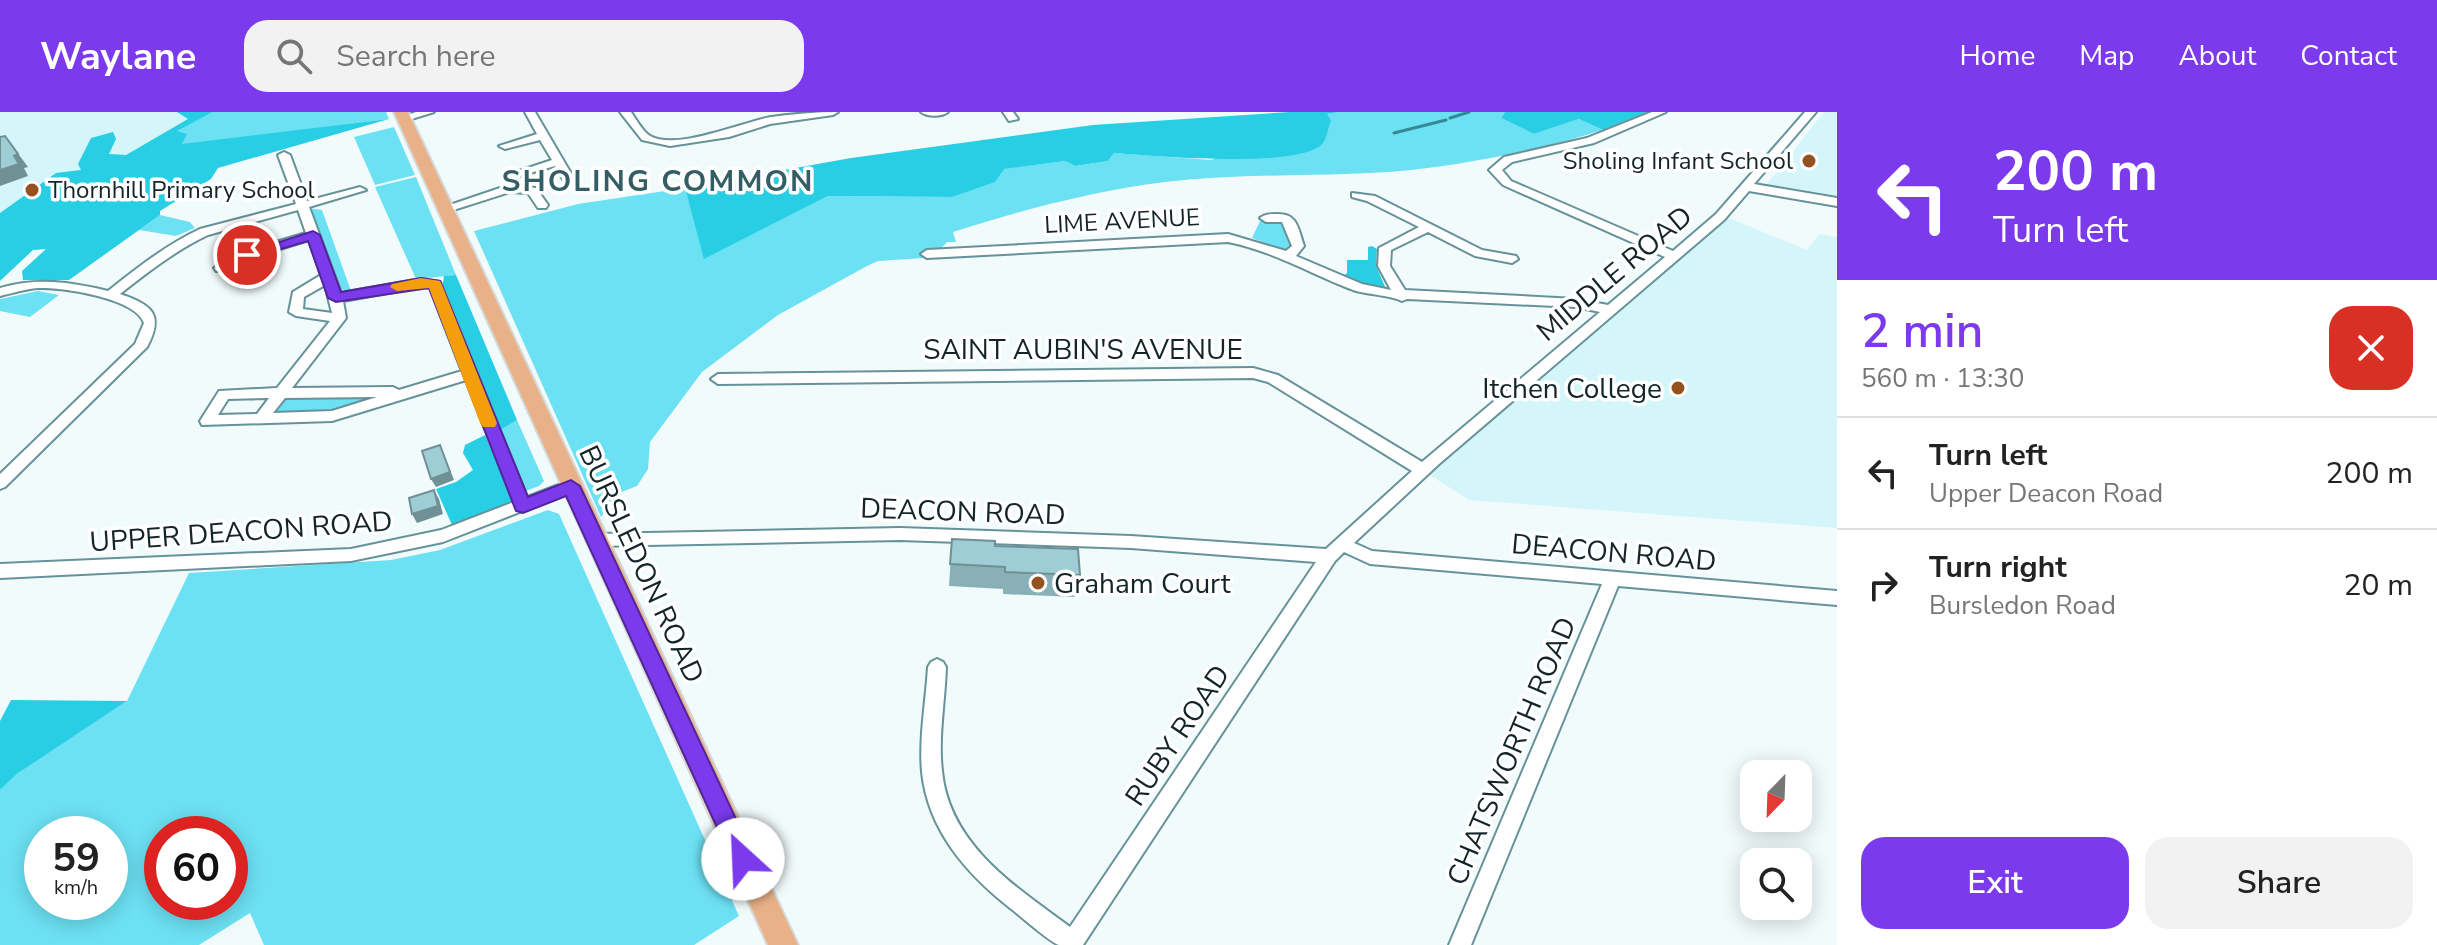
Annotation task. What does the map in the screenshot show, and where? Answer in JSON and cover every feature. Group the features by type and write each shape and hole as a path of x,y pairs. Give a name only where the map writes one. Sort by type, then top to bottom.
{"main road":[{"name":"BURSLEDON ROAD","path":"403,115 783,945"}],"street":[{"path":"403,115 429,112"},
{"path":"530,112 570,182"},
{"path":"625,112 645,137 665,143 720,136 768,121 833,112"},
{"path":"926,112 943,112"},
{"path":"1661,112 1590,141 1508,159 1495,170 1507,183 1674,256"},
{"name":"MIDDLE ROAD","path":"1335,550 1422,470 1720,217 1811,112"},
{"path":"505,146 543,136"},
{"path":"261,419 339,318 336,298 284,155"},
{"path":"519,173 558,162"},
{"path":"1749,187 1837,202"},
{"path":"444,209 509,188 532,190 542,205"},
{"path":"110,296 181,242 204,232 360,190"},
{"path":"1356,195 1371,198 1486,256 1512,259"},
{"path":"1266,218 1287,218 1298,246 1288,257"},
{"path":"1402,297 1384,266 1385,248 1428,227"},
{"path":"220,268 247,255 313,235"},
{"name":"LIME AVENUE","path":"927,254 954,248 1216,238 1253,243 1353,286 1402,297 1576,303 1611,310"},
{"path":"328,277 298,295 296,312 339,318"},
{"path":"336,298 421,283 435,285 523,506"},
{"path":"0,292 49,284 136,303 150,317 150,329 140,347 0,483"},
{"name":"SAINT AUBIN'S AVENUE","path":"718,379 781,385 1253,373 1273,378 1422,470"},
{"path":"410,392 224,394 207,421 332,416 469,374"},
{"name":"UPPER DEACON ROAD","path":"0,571 351,555 443,536 571,486"},
{"name":"DEACON ROAD","path":"595,540 900,534 1335,550 1370,557 1837,598"},
{"name":"RUBY ROAD","path":"1072,944 1310,583 1335,550"},
{"name":"CHATSWORTH ROAD","path":"1460,945 1613,578"},
{"path":"937,667 932,771 943,817 973,862 1072,944"}],"shaded area":[{"name":"Thornhill Primary School","path":"0,112 202,112 0,226"},
{"path":"177,112 213,112 177,131 187,134 182,144 389,119 218,168 211,179 160,211 160,215 69,280 23,280 22,271 46,249 33,250 0,281 0,213 56,173 81,170 78,164 91,138 113,132 116,139 109,154 126,155 188,119"},
{"path":"213,112 386,112 389,119 181,145 176,131"},
{"path":"1290,112 1339,112 1327,114 1331,121 1322,144 1308,152 1285,156 1223,159 1114,153 1108,161 1075,166 1065,161 1004,169 995,182 952,197 828,196 704,259 685,188 851,158 1093,125"},
{"path":"1339,112 1505,112 1501,118 1534,134 1579,119 1603,130 1498,157 1444,166 1389,172 1221,177 1138,186 1058,202 953,232 956,242 947,242 940,250 924,252 925,258 878,261 778,315 702,372 650,442 648,469 637,486 619,493 601,517 474,231 578,204 685,188 705,258 828,196 952,197 1003,169 1065,161 1075,166 1108,161 1114,153 1211,160"},
{"path":"1505,112 1647,112 1603,130 1579,119 1534,134 1501,118"},
{"name":"Sholing Infant School","path":"1824,112 1837,112 1837,197 1777,189 1767,184"},
{"path":"394,127 415,175 375,185 354,137"},
{"path":"416,177 456,275 416,279 375,187"},
{"path":"309,208 322,210 351,291 338,289"},
{"path":"160,215 190,222 195,228 176,236 139,230"},
{"name":"Itchen College","path":"1722,215 1807,250 1819,234 1837,237 1837,528 1469,500 1422,470"},
{"path":"1261,219 1285,224 1292,247 1284,250 1252,238"},
{"path":"1368,247 1377,249 1376,266 1387,291 1342,277 1347,273 1347,260 1368,260"},
{"path":"456,275 517,420 497,432 442,290 444,276"},
{"path":"38,291 59,295 30,317 0,311 0,299"},
{"path":"284,394 372,399 337,411 269,416"},
{"path":"517,420 544,481 523,492 497,432"},
{"path":"485,435 513,502 452,525 436,489 456,482 473,470 463,453 465,445"},
{"path":"548,510 559,514 739,916 694,945 264,945 248,914 248,816 144,816 144,920 239,920 199,945 0,945 0,790 17,774 127,701 189,573 391,560 440,550"},
{"path":"11,700 127,701 17,774 0,790 0,721"}],"building":[{"path":"5,136 18,154 14,156 19,164 0,170 0,137"},
{"path":"440,445 450,472 431,479 422,451"},
{"path":"434,490 438,506 412,514 409,498"},
{"path":"952,539 995,541 995,546 1078,549 1080,575 1005,572 1005,567 950,564"}],"waterway":[{"path":"1450,118 1469,112"},
{"path":"1394,133 1446,120"}],"slow traffic":[{"path":"397,287 421,283 435,285 489,423"}],"place":[{"name":"Sholing Infant School","path":"1809,161"},
{"name":"Thornhill Primary School","path":"32,190"},
{"name":"Itchen College","path":"1678,388"},
{"name":"Graham Court","path":"1038,583"}],"district":[{"name":"SHOLING COMMON","path":"658,181"}],"route":[{"path":"247,255 313,235 336,298 421,283 435,285 523,506 571,486 743,859"}]}
